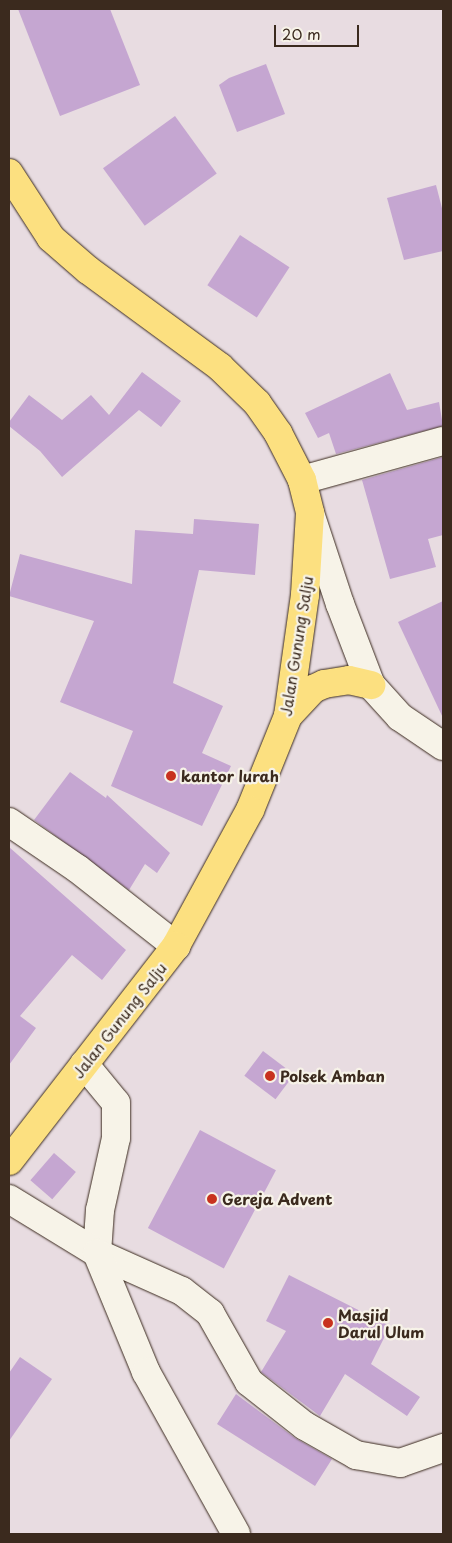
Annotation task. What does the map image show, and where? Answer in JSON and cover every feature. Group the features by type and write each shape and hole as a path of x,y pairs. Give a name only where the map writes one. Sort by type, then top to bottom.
{"main road":[{"name":"Jalan Gunung Salju","path":"9,173 51,238 88,270 220,367 257,403 278,433 302,480 310,513 306,595 288,716 250,810 176,946 9,1161"},
{"path":"288,716 313,690 324,684 349,680 372,684"}],"street":[{"path":"302,480 443,441"},
{"path":"310,513 340,604 372,684 400,717 443,746"},
{"path":"9,822 78,869 176,946"},
{"path":"84,1064 116,1103 116,1138 100,1210 97,1253 146,1372 236,1534"},
{"path":"9,1199 97,1253 182,1291 210,1313 248,1382 322,1436 356,1455 400,1463 443,1448"}],"building":[{"path":"18,9 110,9 140,85 60,116"},
{"path":"266,64 285,114 237,132 219,85 229,78"},
{"path":"175,116 217,173 145,226 103,168"},
{"path":"436,185 443,212 443,251 404,260 387,198"},
{"path":"240,235 289,267 257,317 207,285"},
{"path":"142,372 181,401 161,427 139,410 62,477 40,451 9,426 9,422 29,395 62,420 91,395 109,415"},
{"path":"390,373 407,410 439,402 443,426 336,454 329,433 318,438 305,413"},
{"path":"443,457 443,535 428,539 436,567 390,579 362,480"},
{"path":"194,519 259,524 255,575 199,570 173,683 223,706 202,753 231,766 202,826 111,786 133,731 60,702 94,621 9,596 20,554 132,584 135,530 193,534"},
{"path":"443,601 443,718 398,622"},
{"path":"70,772 106,798 107,795 170,853 157,873 145,864 129,890 34,820"},
{"path":"9,847 126,950 102,980 72,955 20,1016 36,1028 9,1065"},
{"name":"Polsek Amban","path":"263,1051 294,1074 275,1099 244,1076"},
{"name":"Gereja Advent","path":"200,1130 276,1170 224,1268 148,1228"},
{"path":"54,1153 76,1172 52,1199 30,1180"},
{"path":"289,1275 390,1326 371,1364 420,1397 407,1416 345,1374 320,1416 261,1372 286,1331 266,1321"},
{"path":"20,1357 52,1379 9,1441 9,1373"},
{"path":"236,1394 295,1438 332,1459 315,1486 217,1424"}],"place":[{"name":"kantor lurah","path":"171,776"},
{"name":"Polsek Amban","path":"270,1076"},
{"name":"Gereja Advent","path":"212,1199"},
{"name":"Masjid Darul Ulum","path":"328,1323"}]}
